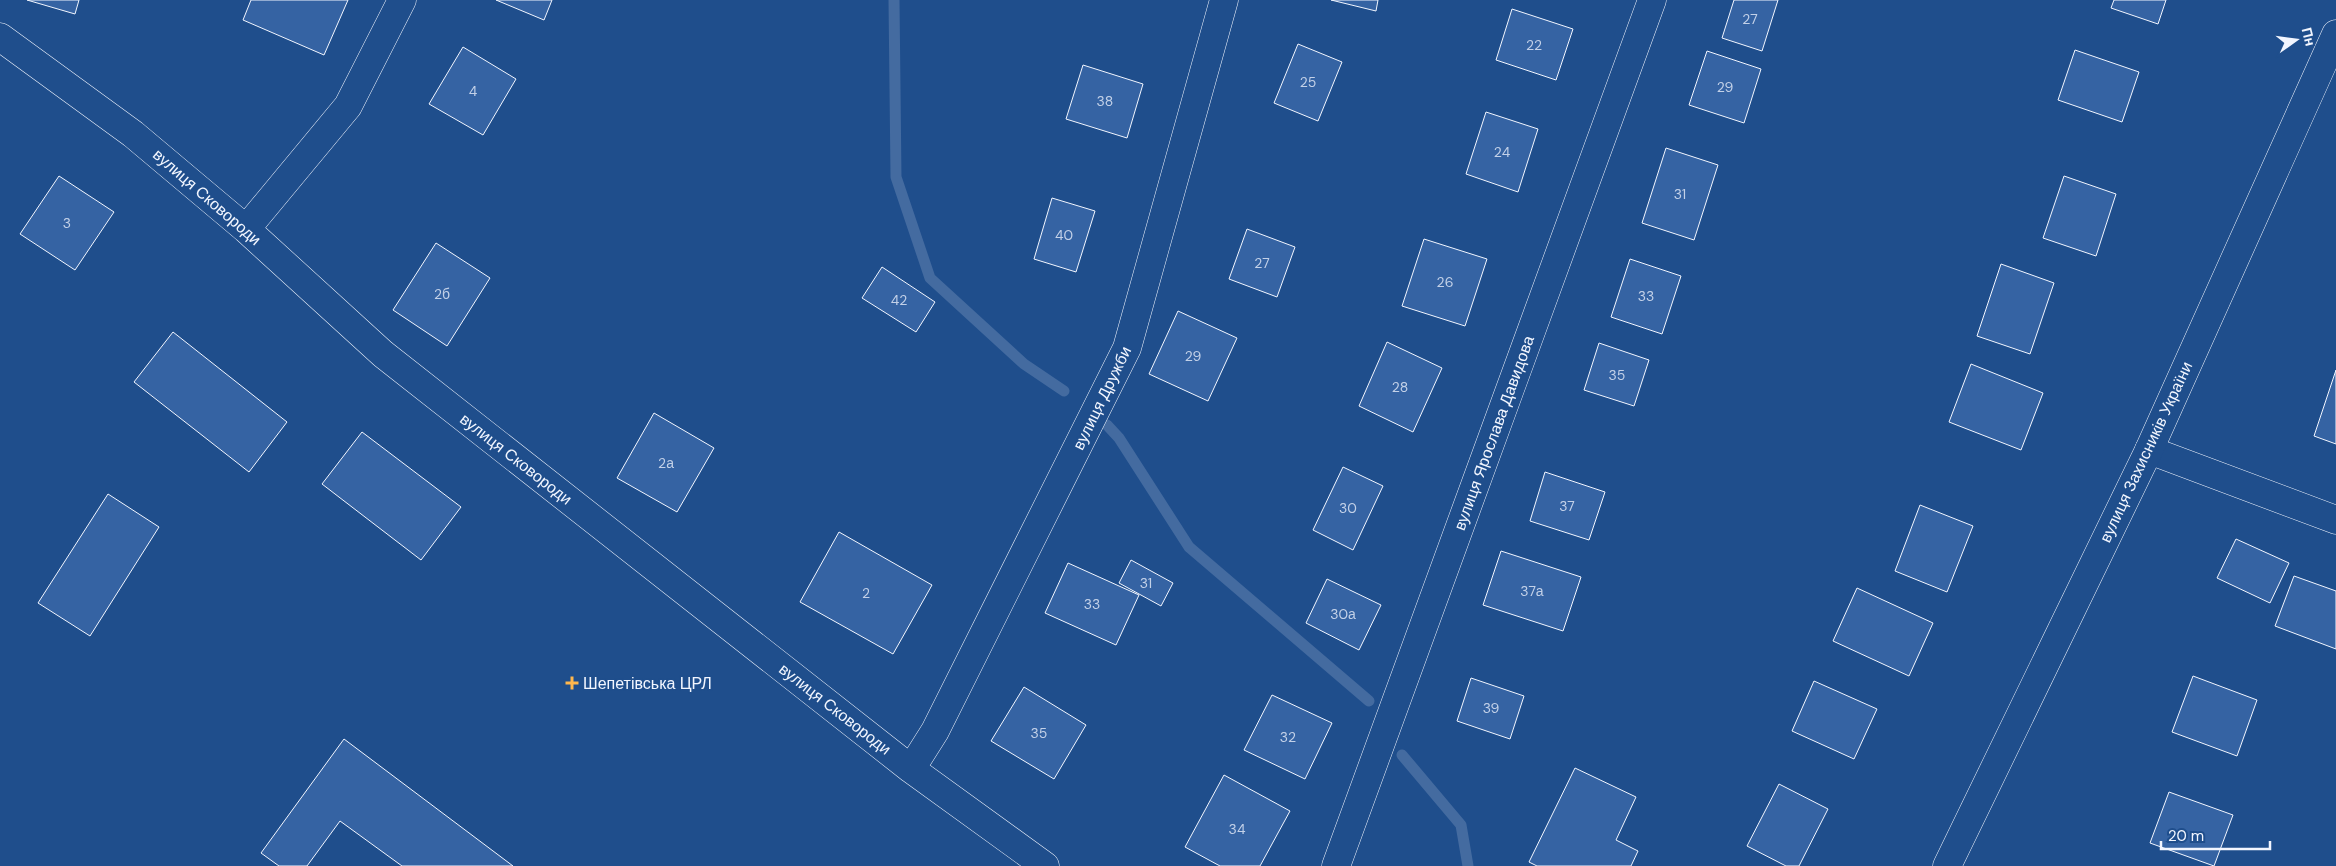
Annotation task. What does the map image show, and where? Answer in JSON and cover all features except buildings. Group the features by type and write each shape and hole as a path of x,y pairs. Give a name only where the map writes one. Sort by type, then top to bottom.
{"street":[{"path":"246,229 348,106 402,0"},
{"name":"вулиця Дружби","path":"911,769 935,730 1128,348 1224,0"},
{"name":"вулиця Ярослава Давидова","path":"1336,866 1652,0"},
{"name":"вулиця Захисників України","path":"1948,866 2149,450 2336,34"},
{"name":"вулиця Сковороди","path":"0,37 133,134 246,229 382,354 911,769 1045,866"},
{"path":"2149,450 2336,520"}],"waterway":[{"path":"894,0 896,177 930,278 1024,364 1064,391"},
{"path":"1107,425 1119,438 1189,547 1369,701"},
{"path":"1402,755 1461,825 1468,866"}],"place":[{"name":"Шепетівська ЦРЛ","path":"572,683"}]}
